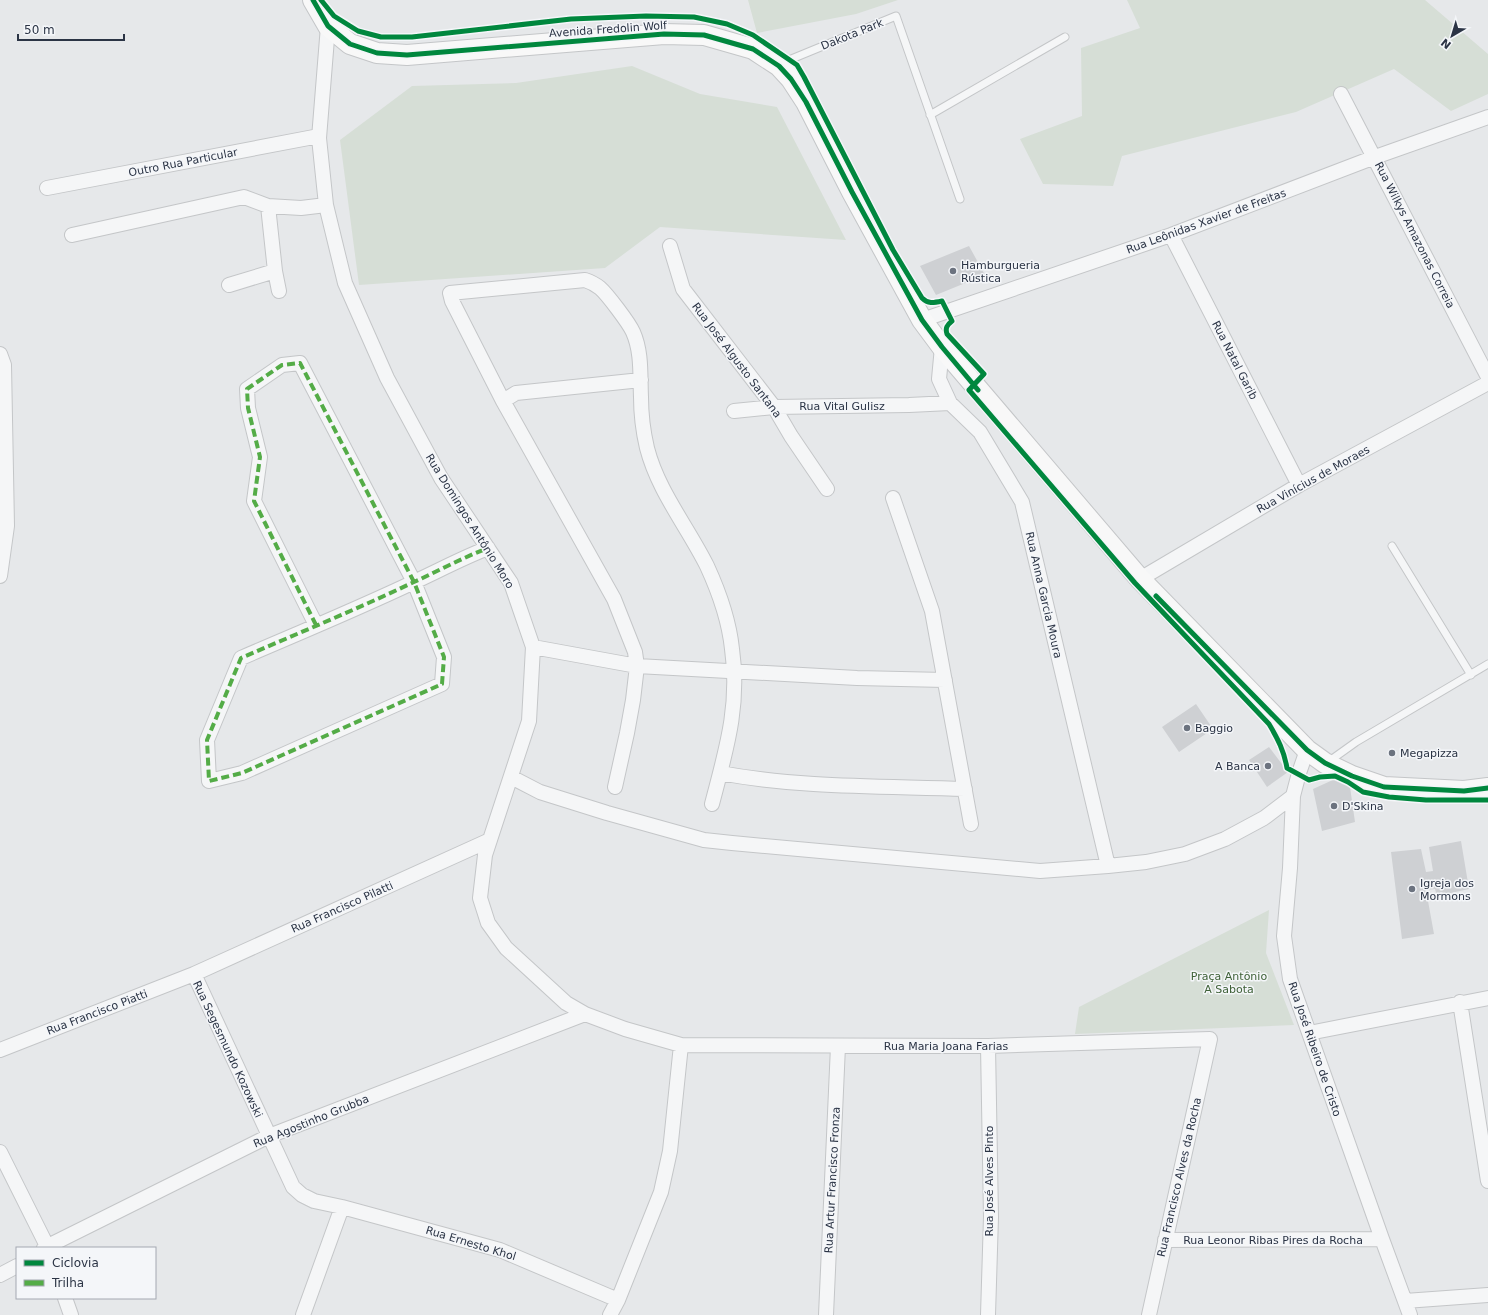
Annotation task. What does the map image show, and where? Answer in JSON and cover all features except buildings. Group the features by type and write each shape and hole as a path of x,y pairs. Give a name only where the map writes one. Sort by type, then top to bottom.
{"main road":[{"path":"313,0 328,26"},
{"name":"Avenida Fredolin Wolf","path":"328,26 350,44 377,53 407,55 664,34 704,36 753,49 779,66 791,79 806,102 852,192 922,320 942,347 1140,579 1307,750 1325,763 1352,776 1384,787 1464,791 1488,788"}],"street":[{"name":"Rua Domingos Antônio Moro","path":"328,26 319,136 326,205 345,283 387,378 441,478 511,583 533,648 529,721 485,855 480,898 488,923 506,948 566,1003 586,1014 625,1029 681,1045"},
{"name":"Rua Wilkys Amazonas Correia","path":"1341,94 1488,377"},
{"name":"Rua Leônidas Xavier de Freitas","path":"922,320 1171,235 1375,157 1488,117"},
{"name":"Outro Rua Particular","path":"47,188 319,136"},
{"path":"72,235 244,197 268,206 301,208 326,205"},
{"path":"268,206 275,271 279,291"},
{"name":"Rua Natal Garib","path":"1171,235 1299,485"},
{"name":"Rua José Algusto Santana","path":"670,246 683,289 774,406 791,436 827,489"},
{"path":"228,285 275,271"},
{"path":"615,787 627,733 637,666 635,652 614,599 504,401 452,301 450,293 584,280 594,283 602,289 632,330 638,345 641,380 641,414 647,449 653,469 662,488 706,566 723,606 728,627 734,670 735,690 732,722 712,804"},
{"name":"Rua Anna Garcia Moura","path":"942,347 939,380 950,403 980,432 1022,502 1108,866"},
{"path":"0,354 4,365 7,526 0,576"},
{"path":"316,625 254,501 260,457 248,408 247,389 282,364 300,363 414,582 444,657 442,684 242,773 209,781 208,740 241,658 414,582 470,554 488,548"},
{"path":"504,401 516,393 641,380"},
{"name":"Rua Vinícius de Moraes","path":"1140,579 1299,485 1488,384"},
{"name":"Rua Vital Gulisz","path":"734,411 774,406 909,405 950,403"},
{"path":"893,498 932,611 971,824"},
{"path":"533,648 637,666 734,670 857,678 945,680"},
{"name":"Rua José Ribeiro de Cristo","path":"1307,750 1293,796 1290,868 1284,936 1290,979 1410,1315"},
{"path":"720,773 750,779 795,783 965,789"},
{"path":"511,777 540,792 607,814 704,840 1040,870 1146,862 1184,854 1225,839 1264,818 1293,796"},
{"name":"Rua Francisco Pilatti","path":"194,974 490,840"},
{"name":"Rua Francisco Piatti","path":"0,1050 194,974"},
{"name":"Rua Segesmundo Kozowski","path":"194,974 293,1187 302,1195 314,1201 342,1207"},
{"path":"1309,1033 1460,1002 1488,998"},
{"path":"1460,1002 1488,1181"},
{"name":"Rua Agostinho Grubba","path":"46,1247 269,1136 586,1014"},
{"name":"Rua Maria Joana Farias","path":"681,1045 988,1046 1210,1039"},
{"name":"Rua Francisco Alves da Rocha","path":"1149,1315 1210,1039"},
{"path":"610,1315 618,1300 661,1192 670,1151 681,1045"},
{"name":"Rua Artur Francisco Fronza","path":"826,1315 838,1046"},
{"name":"Rua José Alves Pinto","path":"988,1046 990,1217 988,1315"},
{"path":"0,1152 46,1247"},
{"path":"303,1315 342,1207"},
{"name":"Rua Ernesto Khol","path":"342,1207 500,1250 618,1300"},
{"name":"Rua Leonor Ribas Pires da Rocha","path":"1165,1240 1382,1239"},
{"path":"0,1275 16,1267"},
{"path":"1405,1301 1488,1296"},
{"path":"65,1299 71,1315"}],"lane":[{"name":"Dakota Park","path":"779,66 793,58 896,16 960,199"},
{"path":"930,114 1065,37"},
{"path":"1392,546 1471,675"},
{"path":"1325,763 1356,742 1488,664"}],"green space":[{"path":"748,0 898,0 856,14 757,33"},
{"path":"1127,0 1425,0 1488,54 1488,94 1451,111 1394,69 1296,112 1122,156 1113,186 1043,184 1020,139 1082,116 1081,48 1140,28"},
{"path":"632,66 700,94 777,107 846,240 660,227 605,268 359,285 340,140 412,86 516,83"},
{"name":"Praça Antônio A Sabota","path":"1269,910 1266,953 1294,1025 1075,1034 1079,1007"}],"marked path":[{"path":"316,625 254,501 260,457 248,408 247,389 282,365 300,363 414,582 444,657 442,684 242,773 209,781 207,740 241,658 371,602 393,592 414,582 423,578 459,560 488,548"}],"cycle path":[{"path":"313,0 328,26 350,44 377,53 407,55 664,34 704,35 753,49 779,66 791,79 806,102 852,192 922,320 942,347 978,390"},
{"path":"321,0 334,16 358,31 381,37 412,37 571,19 646,16 694,17 727,24 753,35 797,65 893,250 922,298 931,302 942,301 952,321 947,327 947,334 984,374 969,390 1135,583 1269,724 1280,745 1287,768 1309,780 1320,777 1335,776 1348,782 1363,792 1389,797 1426,800 1488,800"},
{"path":"1156,596 1307,750 1325,763 1352,776 1384,787 1464,791 1488,788"}],"place":[{"name":"Hamburgueria Rústica","path":"953,271"},
{"name":"Baggio","path":"1187,728"},
{"name":"Megapizza","path":"1392,753"},
{"name":"A Banca","path":"1268,766"},
{"name":"D'Skina","path":"1334,806"},
{"name":"Igreja dos Mormons","path":"1412,889"}]}
